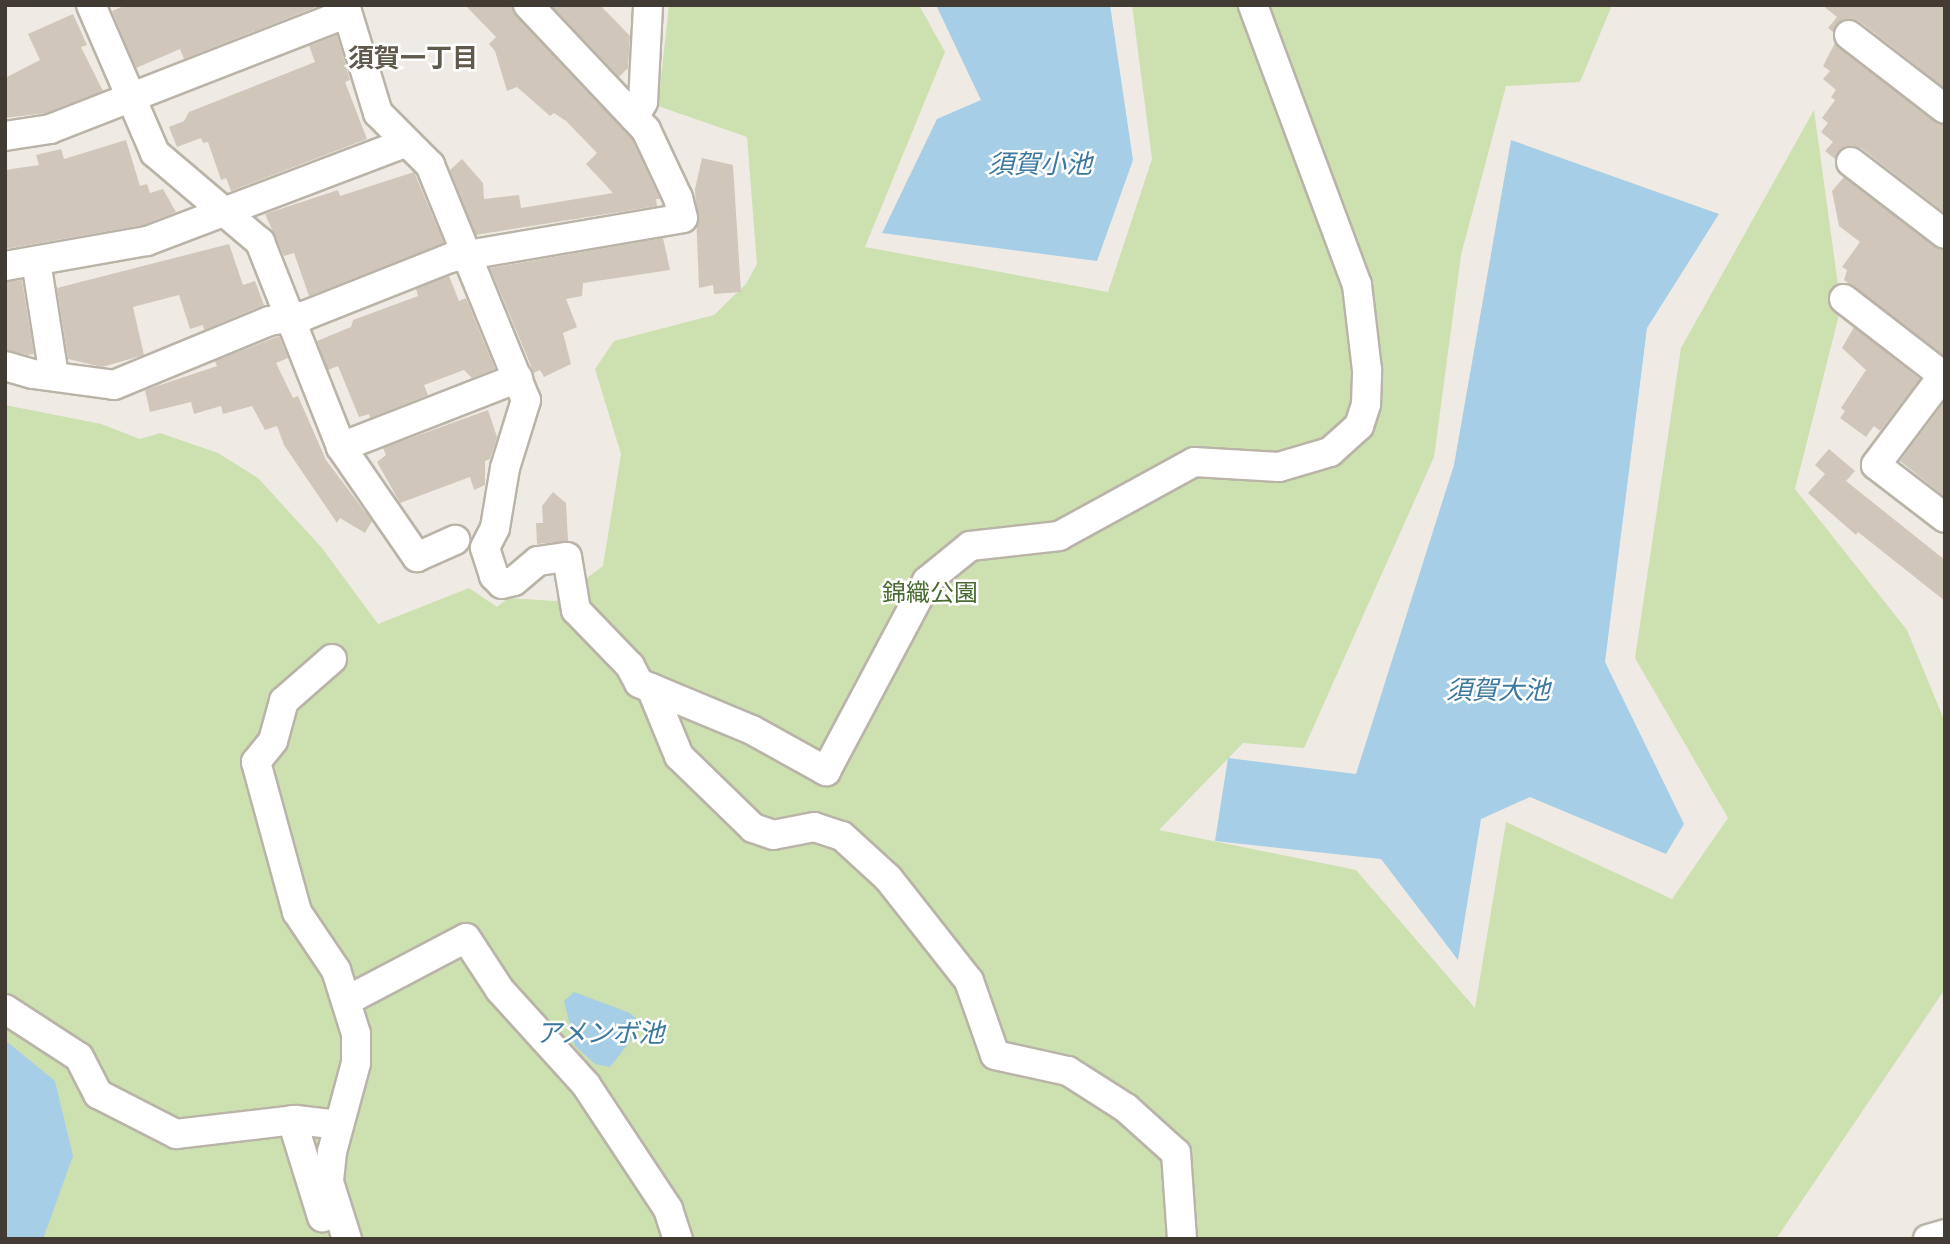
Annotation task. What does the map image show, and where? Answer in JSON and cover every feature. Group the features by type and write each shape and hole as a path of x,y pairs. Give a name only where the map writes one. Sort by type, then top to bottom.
{"street":[{"path":"91,5 155,153 260,242 341,447 417,556 455,540"},
{"path":"5,366 114,384 269,321 306,315 450,258 682,218 659,153 634,117 528,5"},
{"path":"634,117 643,102 648,5"},
{"path":"5,136 50,129 346,9 378,113 405,144 430,165 470,256 526,400 505,468 495,528 485,548 494,576 502,584 514,581 538,561 567,556 576,610 630,666 639,683 727,718 826,771 927,581 970,546 1059,537 1195,461 1279,467 1330,452 1359,426 1366,404 1367,370 1357,285 1254,5"},
{"path":"1849,35 1945,109"},
{"path":"5,266 147,241 405,144"},
{"path":"1851,162 1945,234"},
{"path":"36,261 54,376"},
{"path":"1844,299 1944,375 1876,465 1945,518"},
{"path":"341,447 518,378"},
{"path":"332,659 284,701 273,741 256,762 297,912 336,970 348,1000 356,1034 356,1063 339,1125 329,1182 348,1239"},
{"path":"651,688 679,756 753,828 773,835 814,827 842,836 888,878 969,981 995,1055 1068,1072 1126,1108 1176,1153 1182,1239"},
{"path":"348,1000 466,938 500,990 586,1085 668,1209 678,1239"},
{"path":"5,1009 79,1057 98,1094 176,1135 292,1120 339,1125"},
{"path":"292,1120 299,1153 331,1239"},
{"path":"1928,1239 1945,1234"}],"green space":[{"name":"錦織公園","path":"669,5 919,5 945,52 865,247 1108,292 1152,159 1132,5 1612,5 1580,82 1506,86 1461,255 1434,457 1304,748 1243,743 1159,830 1356,870 1475,1008 1506,822 1672,899 1728,818 1635,658 1681,348 1814,110 1841,307 1795,489 1907,630 1945,722 1945,989 1776,1239 5,1239 5,405 101,424 140,439 160,433 218,453 258,478 322,548 378,624 469,588 497,607 508,598 556,601 603,566 621,454 595,369 614,341 714,315 746,284 757,264 747,137 658,106"}],"water":[{"name":"須賀小池","path":"936,5 1110,5 1133,160 1097,261 882,233 937,119 981,100"},
{"name":"須賀大池","path":"1511,140 1719,214 1647,328 1605,662 1684,824 1666,854 1530,797 1481,819 1458,960 1381,859 1215,841 1228,758 1356,774 1454,465"},
{"name":"アメンボ池","path":"574,992 630,1013 643,1025 610,1067 595,1064 575,1046 564,1001"},
{"path":"6,1041 55,1081 73,1156 43,1239 5,1239"}],"building":[{"path":"126,5 321,5 184,59 180,49 136,68 112,11"},
{"path":"465,5 512,5 516,16 632,139 660,199 656,199 657,206 476,235 450,170 462,159 483,183 484,199 519,195 521,208 613,193 586,164 597,153 566,121 554,113 550,116 517,87 507,91 495,51 489,44 496,37"},
{"path":"551,5 600,5 630,36 628,68 619,77"},
{"path":"1822,5 1945,5 1945,88 1859,21 1843,19 1833,32 1828,28 1837,17"},
{"path":"73,14 87,45 81,47 103,91 46,113 5,118 5,78 40,60 28,34"},
{"path":"337,35 350,80 345,82 367,139 231,191 226,178 221,180 208,142 203,143 201,138 177,147 169,127 184,121 189,112 315,62 309,46"},
{"path":"1835,43 1945,125 1945,213 1861,148 1845,146 1835,159 1825,151 1833,142 1821,132 1828,123 1822,118 1835,100 1831,97 1836,90 1823,79 1830,71 1823,66"},
{"path":"126,140 140,186 147,184 150,193 163,189 176,212 143,225 5,249 5,170 39,165 36,155 61,149 64,159"},
{"path":"702,158 733,165 741,292 714,294 713,285 699,288 695,189"},
{"path":"414,172 444,243 309,296 294,253 284,256 265,214 338,190 340,196"},
{"path":"1844,177 1945,250 1945,356 1844,280 1847,270 1842,267 1860,242 1839,226 1832,191"},
{"path":"663,238 670,270 583,283 582,296 566,299 577,327 563,333 571,364 544,377 540,370 534,373 490,268"},
{"path":"229,244 243,285 255,281 264,305 204,330 203,325 190,329 179,295 133,307 144,355 102,367 68,359 57,288"},
{"path":"449,276 459,301 466,298 495,369 472,378 464,370 424,385 428,395 370,418 369,414 359,417 338,366 328,370 317,341 351,327 353,320 418,296 416,289"},
{"path":"22,280 34,354 27,355 5,350 5,282"},
{"path":"1854,327 1920,379 1880,431 1874,426 1866,437 1840,418 1845,411 1841,408 1866,370 1842,348"},
{"path":"279,336 288,358 276,363 293,398 298,396 326,460 372,521 365,533 340,518 337,523 284,445 277,426 265,430 252,406 223,414 221,406 194,414 191,402 150,412 145,390 217,366 215,361"},
{"path":"1945,401 1945,497 1900,461"},
{"path":"488,410 497,437 490,459 485,461 485,485 474,490 470,477 400,503 377,462 386,455 383,448"},
{"path":"1829,449 1855,471 1846,481 1945,560 1945,601 1858,532 1856,535 1808,493 1825,474 1815,465"},
{"path":"553,492 566,503 568,541 537,544 536,523 543,523 542,506"}],"district":[{"name":"須賀一丁目","path":"413,58"}]}
